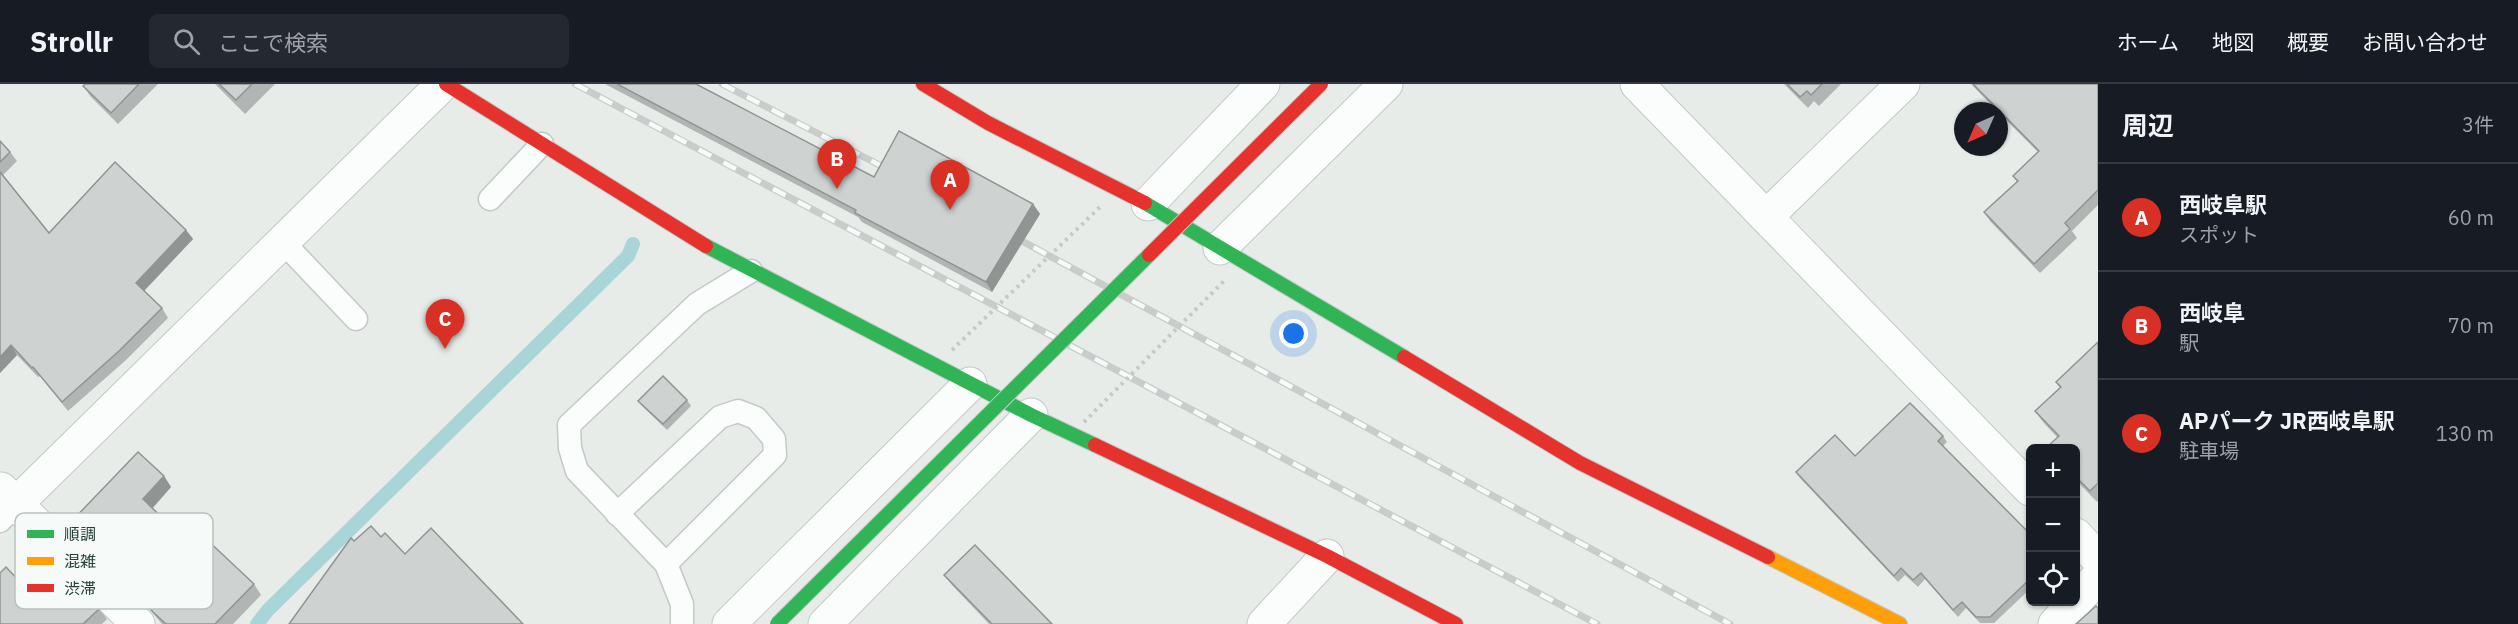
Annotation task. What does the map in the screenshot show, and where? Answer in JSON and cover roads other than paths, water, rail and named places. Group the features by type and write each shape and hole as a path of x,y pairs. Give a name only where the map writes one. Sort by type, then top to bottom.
{"street":[{"path":"6,504 283,242 444,84 750,272 1031,415 1327,556 1456,624"},
{"path":"923,84 988,123 1148,204 1580,463 1900,624"},
{"path":"1148,204 1263,84"},
{"path":"777,624 1322,84"},
{"path":"1220,248 1386,84"},
{"path":"1637,84 2026,484"},
{"path":"1766,217 1903,84"},
{"path":"729,624 970,384"},
{"path":"825,624 1031,415"},
{"path":"2080,539 2098,559"},
{"path":"1264,624 1327,556"},
{"path":"2080,596 2098,577"},
{"path":"2055,624 2071,606"},
{"path":"122,609 138,624"}],"lane":[{"path":"490,200 542,144"},
{"path":"283,242 356,320"},
{"path":"682,624 682,604 666,564 577,471 570,448 569,425 697,304 750,272"},
{"path":"617,514 720,417 738,411 756,418 774,439 775,455 666,564"}],"waterway":[{"path":"257,624 268,610 628,256 633,244"}],"railway":[{"path":"575,84 1597,624"},
{"path":"722,84 895,173"},
{"path":"1009,234 1730,624"}],"place":[{"name":"西岐阜","path":"837,189"},
{"name":"西岐阜駅","path":"950,210"},
{"name":"APパーク JR西岐阜駅","path":"445,349"}]}
